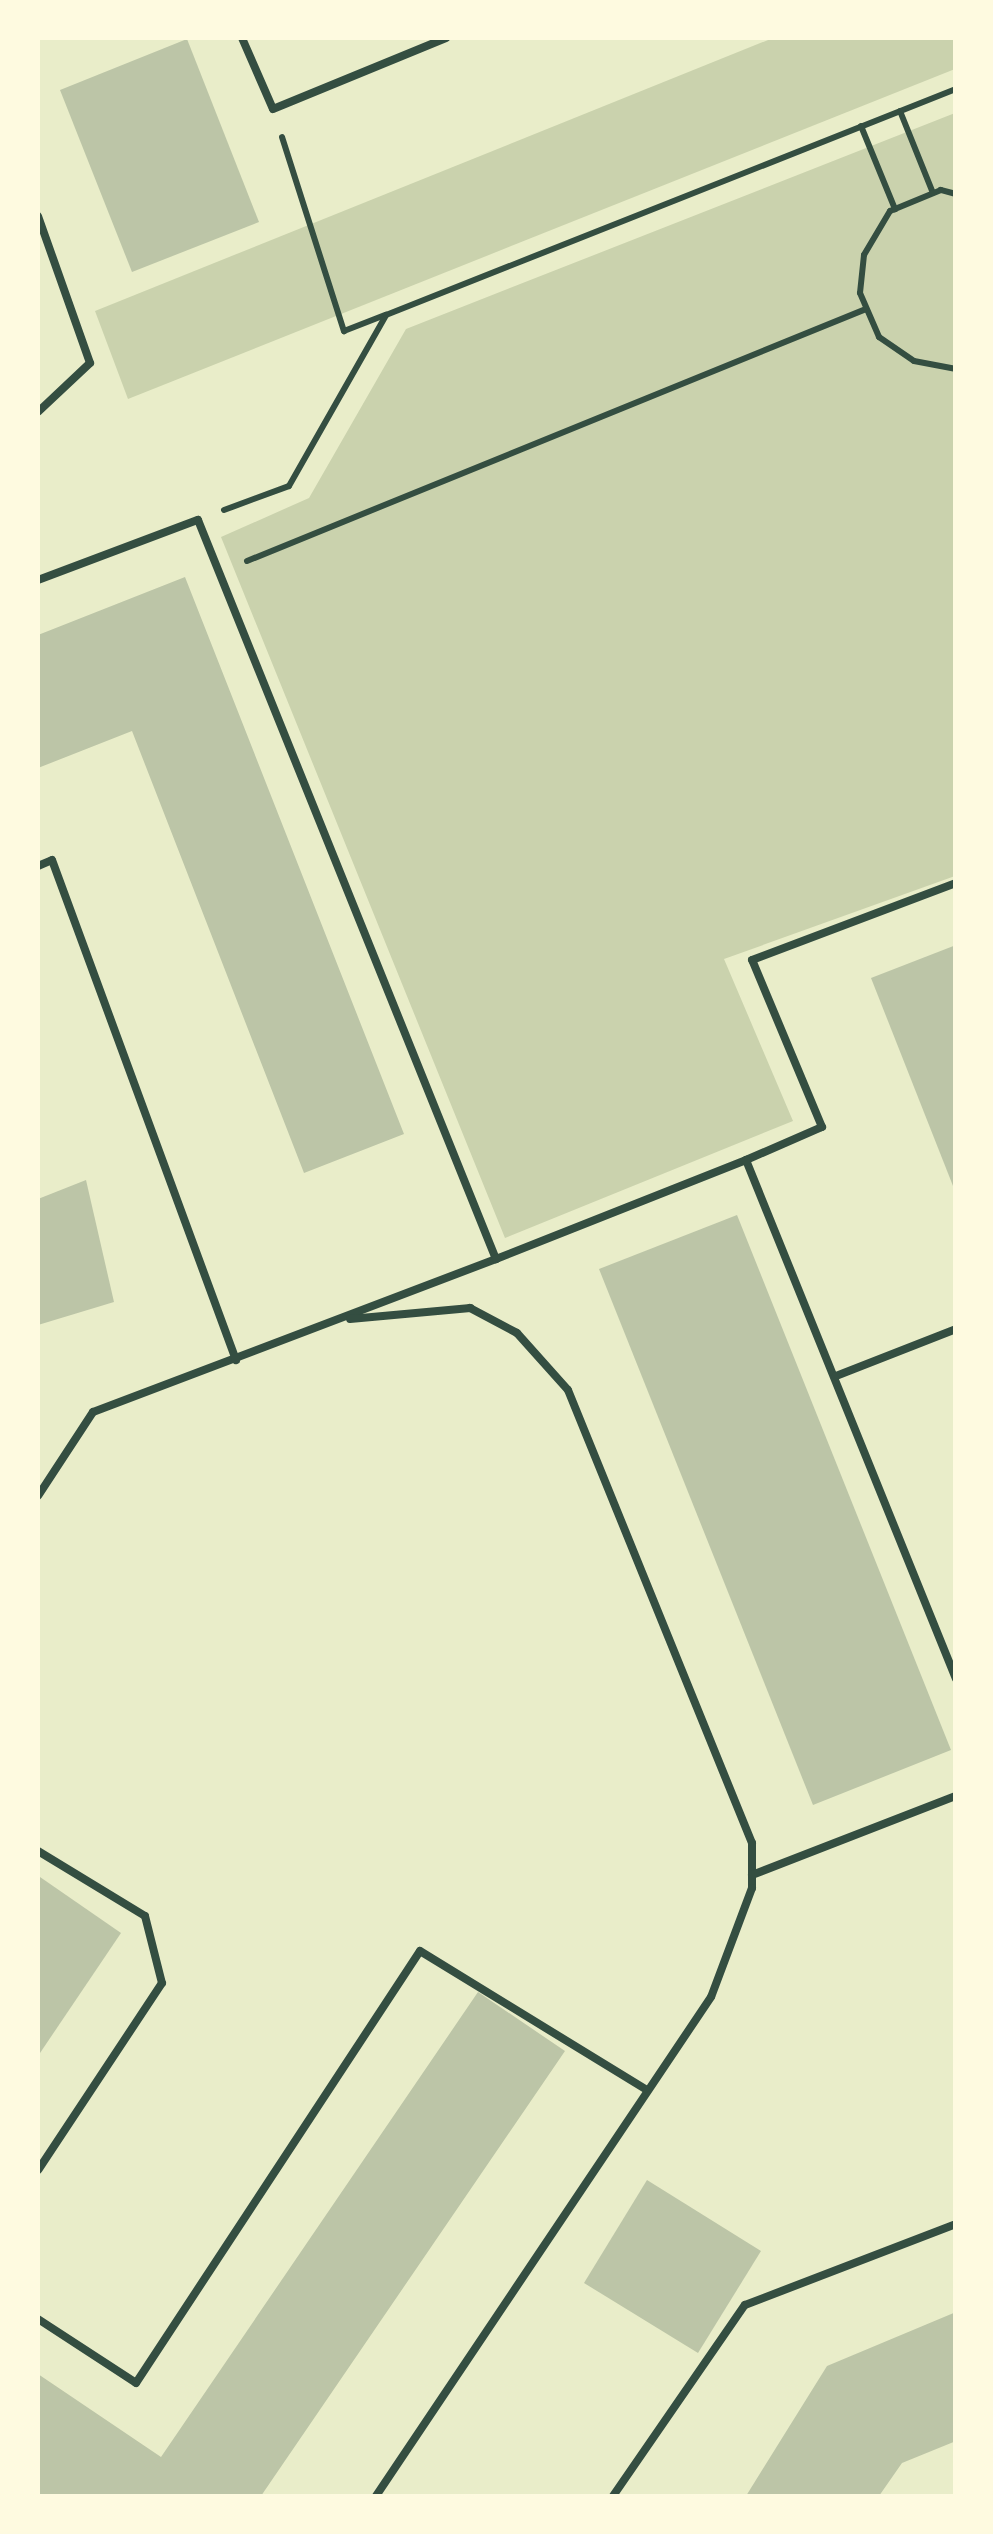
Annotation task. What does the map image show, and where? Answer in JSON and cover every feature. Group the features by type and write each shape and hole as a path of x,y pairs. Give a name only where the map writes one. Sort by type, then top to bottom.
{"lane":[{"path":"242,38 273,109 446,38"},
{"path":"38,216 90,363 38,412"},
{"path":"38,580 198,520 496,1259"},
{"path":"38,866 52,860 236,1360"},
{"path":"38,1496 93,1412 350,1320 822,1127 752,960 956,883"},
{"path":"746,1160 956,1679"},
{"path":"350,1320 470,1308 517,1332 568,1390 752,1843 752,1876 712,1996 645,2089 376,2496"},
{"path":"836,1376 956,1329"},
{"path":"752,1876 956,1796"},
{"path":"38,1851 145,1916 162,1983 38,2170"},
{"path":"38,2319 136,2382 420,1951 645,2089"},
{"path":"613,2496 746,2305 956,2224"}],"path":[{"path":"273,109 344,331 956,89"},
{"path":"900,111 932,194"},
{"path":"861,126 895,209"},
{"path":"956,194 932,194 895,209 864,255 866,308 879,336 914,361 956,369"},
{"path":"219,572 866,308"},
{"path":"198,520 289,486 386,315"}],"green space":[{"path":"773,38 955,38 955,69 128,399 95,311"},
{"path":"955,113 955,876 724,959 793,1121 505,1238 221,537 309,498 406,329"}],"building":[{"path":"187,39 259,222 132,272 60,90"},
{"path":"185,577 404,1134 304,1173 132,731 38,768 38,635"},
{"path":"956,945 956,1191 955,1191 871,978"},
{"path":"86,1180 114,1302 38,1325 38,1199"},
{"path":"737,1215 951,1750 813,1805 599,1269"},
{"path":"40,1877 121,1933 38,2056 38,1881"},
{"path":"478,1992 565,2051 261,2496 38,2496 38,2374 161,2457"},
{"path":"647,2180 761,2251 698,2353 584,2283"},
{"path":"956,2312 956,2441 902,2463 879,2496 746,2496 827,2366"}]}
